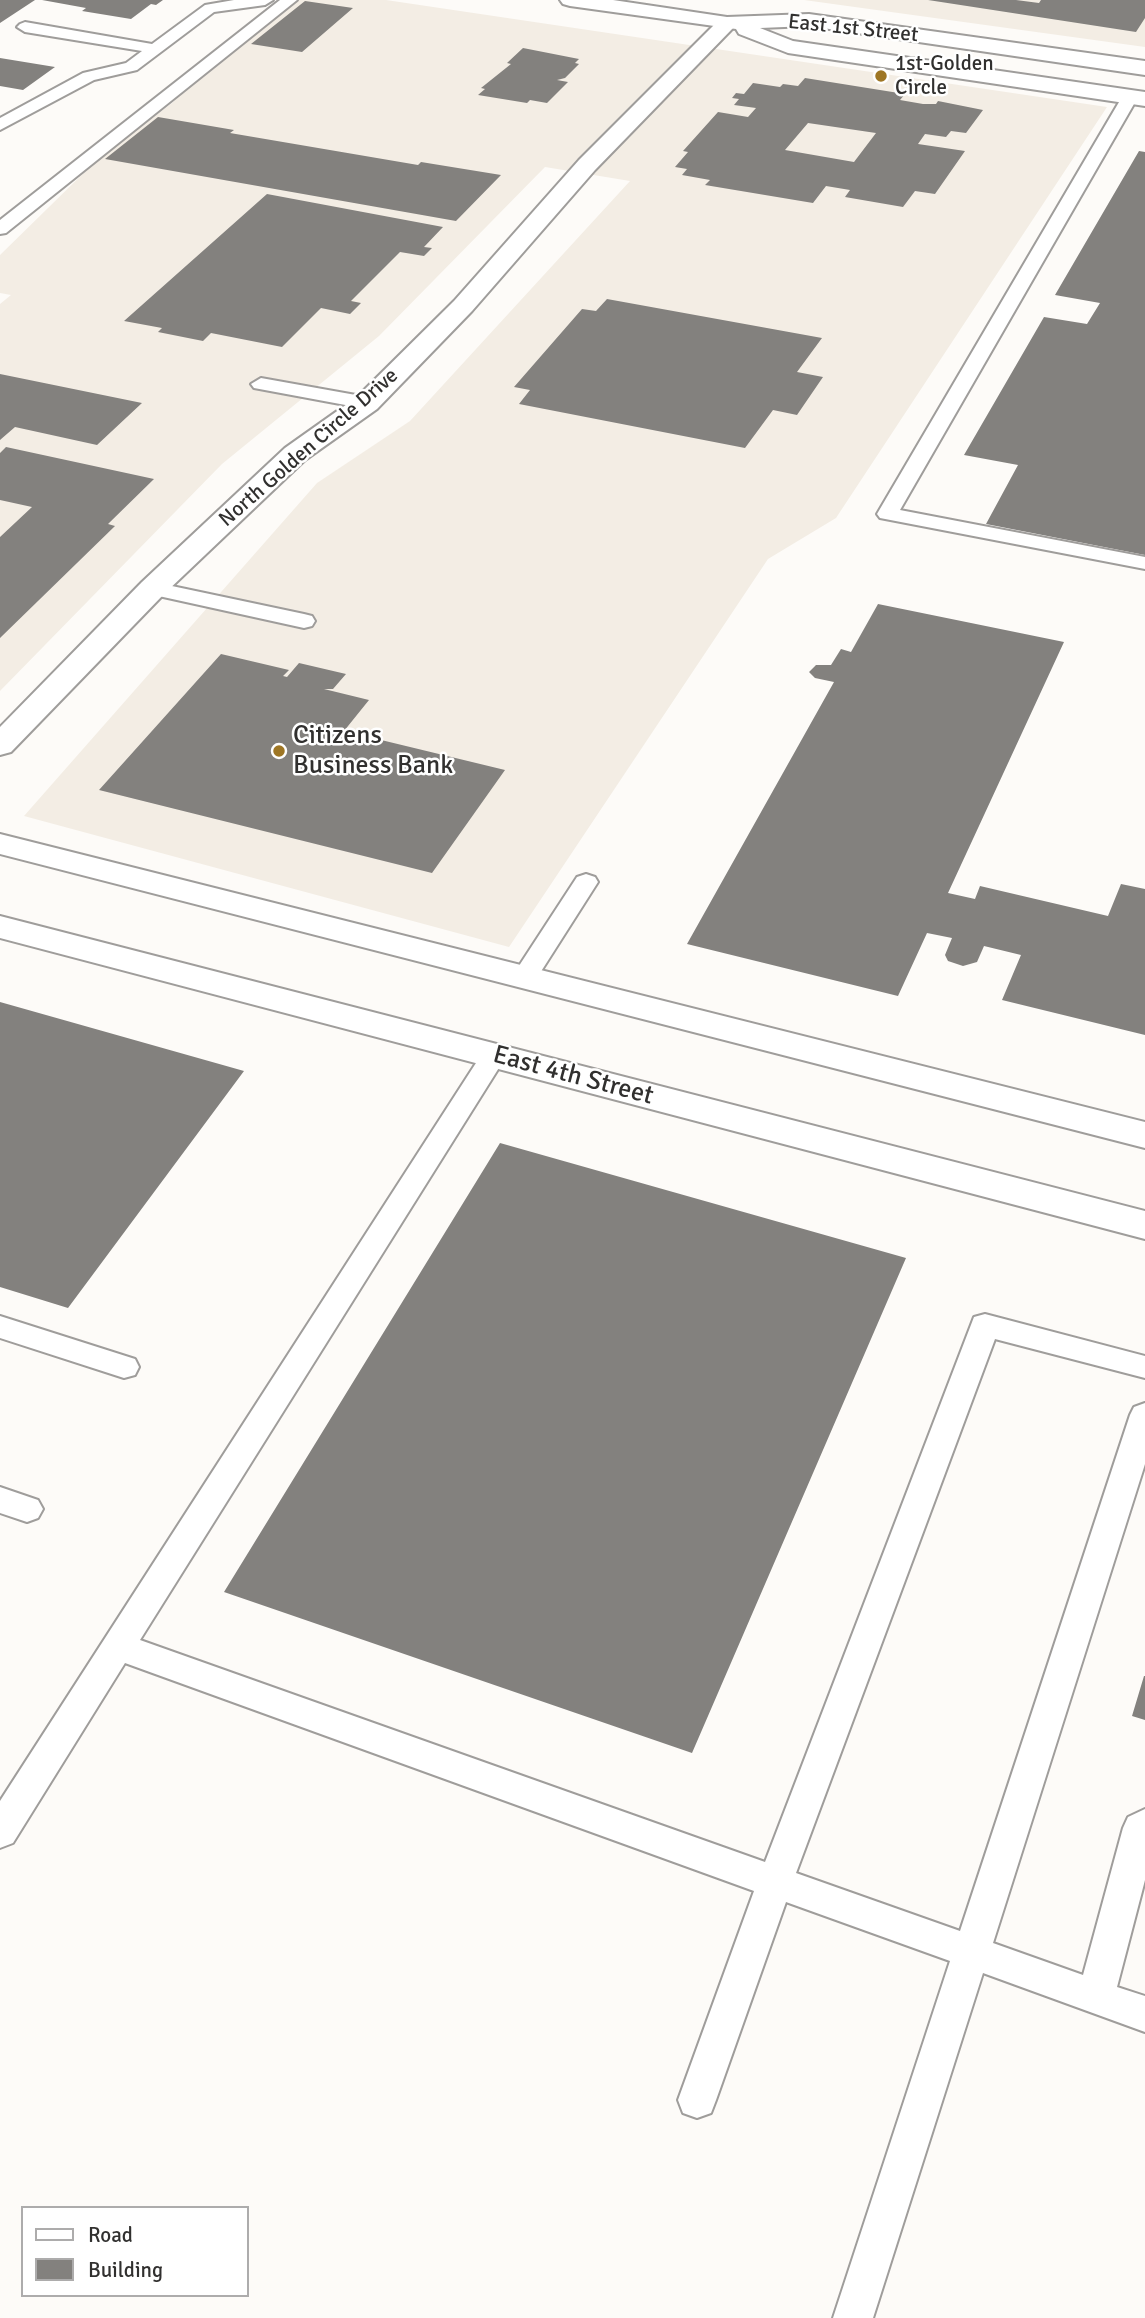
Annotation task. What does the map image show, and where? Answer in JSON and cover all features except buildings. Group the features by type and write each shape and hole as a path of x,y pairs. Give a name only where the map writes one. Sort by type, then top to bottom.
{"main road":[{"name":"East 1st Street","path":"570,0 727,23 809,20 1145,68"},
{"name":"East 1st Street","path":"727,23 788,47 1140,94"},
{"name":"North Golden Circle Drive","path":"0,745 153,588 296,454 367,403 463,306 587,165 727,23"},
{"path":"0,844 1145,1135"},
{"name":"East 4th Street","path":"0,926 1145,1225"}],"lane":[{"path":"0,125 89,76 131,68 210,8 265,0"},
{"path":"0,229 289,0"},
{"path":"25,27 156,49"},
{"path":"1140,94 887,514 1145,563"},
{"path":"261,384 367,403"},
{"path":"153,588 304,621"},
{"path":"524,978 586,882"},
{"path":"0,1832 494,1055"},
{"path":"697,2100 775,1882 985,1325 1145,1367"},
{"path":"0,1327 124,1367"},
{"path":"853,2318 1145,1415"},
{"path":"118,1647 1145,2014"},
{"path":"1096,1995 1141,1828 1145,1825"}],"shaded area":[{"path":"284,0 386,0 1107,107 836,518 768,559 509,947 24,816 317,483 410,421 630,181 545,167 379,336 222,464 0,691 0,304 11,295 0,293 0,255 98,159 172,103"},
{"path":"804,0 1145,0 1145,47"}],"place":[{"name":"1st-Golden Circle","path":"881,76"},
{"name":"Citizens Business Bank","path":"279,751"}]}
